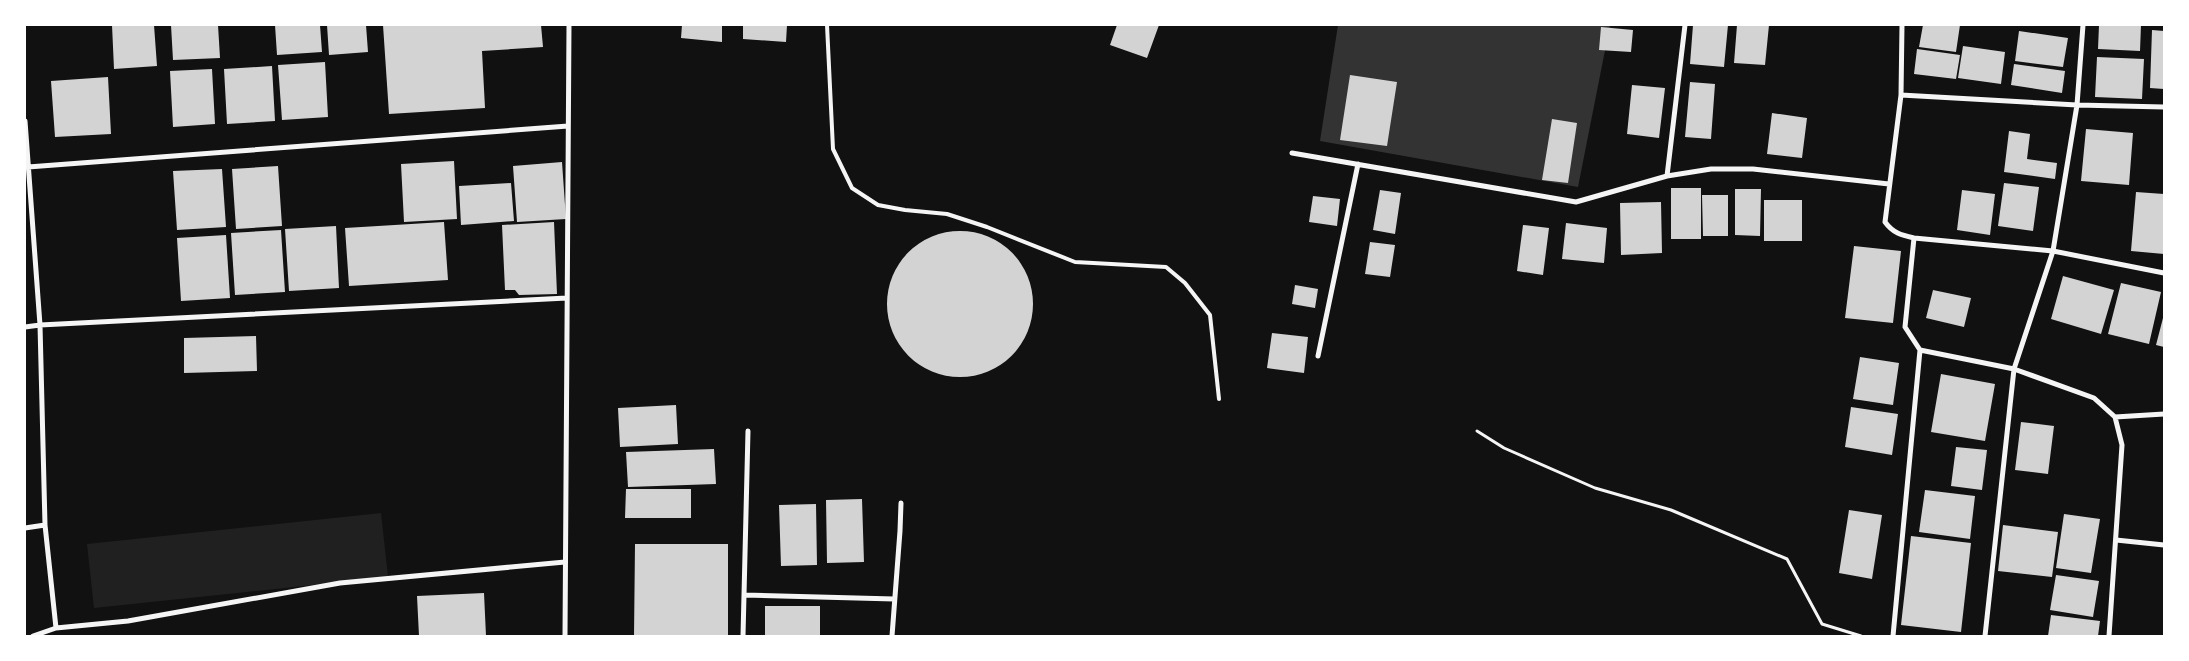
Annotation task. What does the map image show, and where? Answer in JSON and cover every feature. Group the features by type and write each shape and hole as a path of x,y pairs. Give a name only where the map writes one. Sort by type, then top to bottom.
{"street":[{"path":"565,636 569,25"},
{"path":"1667,176 1685,25"},
{"path":"1902,25 1901,95 1885,222 1898,234 1914,238 2053,250 2164,273"},
{"path":"1985,636 2014,369 2053,250 2077,105 2083,25"},
{"path":"1901,95 2077,105 2164,107"},
{"path":"25,121 40,325 46,525 56,628"},
{"path":"28,167 568,126"},
{"path":"1292,153 1576,202 1667,176 1711,169 1753,169 1889,184"},
{"path":"1318,356 1358,164"},
{"path":"1893,636 1920,350 1905,327 1914,238"},
{"path":"25,327 567,298"},
{"path":"1920,350 2014,369 2094,398 2115,418 2122,445 2109,636"},
{"path":"2115,418 2164,414"},
{"path":"743,636 748,430"},
{"path":"892,636 901,503"},
{"path":"25,528 46,525"},
{"path":"2116,540 2164,545"},
{"path":"33,636 56,628 128,621 340,583 566,562"},
{"path":"744,595 894,599"}],"lane":[{"path":"827,25 833,149 852,188 878,205 947,214 987,227 1075,262 1166,267 1185,283 1210,315 1219,399"}],"path":[{"path":"1477,431 1504,448 1595,488 1671,510 1787,559 1822,624 1861,636"}],"shaded area":[{"path":"1338,25 1610,25 1578,187 1320,141"},
{"path":"381,513 388,577 94,608 87,544"}],"building":[{"path":"112,25 154,25 157,66 114,69"},
{"path":"171,25 218,25 220,58 173,60"},
{"path":"275,25 320,25 322,52 277,55"},
{"path":"327,25 366,25 368,52 329,55"},
{"path":"383,25 541,25 543,47 482,51 485,108 389,114"},
{"path":"682,25 722,25 722,42 681,38"},
{"path":"743,25 787,25 786,42 743,39"},
{"path":"1117,25 1159,25 1147,58 1110,45"},
{"path":"1693,25 1728,25 1724,67 1690,64"},
{"path":"1737,25 1769,25 1765,65 1734,63"},
{"path":"1923,25 1960,25 1956,52 1919,47"},
{"path":"2099,25 2141,25 2140,51 2098,49"},
{"path":"1601,27 1633,30 1631,52 1599,50"},
{"path":"2152,30 2164,31 2164,89 2150,88"},
{"path":"2019,31 2068,38 2063,67 2015,61"},
{"path":"1963,46 2005,52 2001,84 1958,78"},
{"path":"1917,49 1960,55 1956,79 1914,74"},
{"path":"2097,57 2144,59 2142,99 2095,97"},
{"path":"325,62 328,117 282,120 278,65"},
{"path":"2014,64 2065,71 2062,93 2011,85"},
{"path":"272,66 275,121 227,124 224,69"},
{"path":"212,69 215,124 173,127 170,71"},
{"path":"1350,75 1397,82 1387,146 1340,140"},
{"path":"108,77 111,134 55,137 51,81"},
{"path":"1690,82 1715,84 1711,139 1685,137"},
{"path":"1632,85 1665,88 1659,138 1627,134"},
{"path":"1772,113 1807,118 1802,158 1767,154"},
{"path":"1552,119 1577,123 1568,183 1542,180"},
{"path":"2086,129 2133,133 2129,185 2081,181"},
{"path":"2009,131 2030,134 2027,159 2057,163 2055,179 2004,172"},
{"path":"454,161 457,219 404,222 401,164"},
{"path":"562,162 566,219 517,222 513,166"},
{"path":"278,166 282,226 236,229 232,169"},
{"path":"222,169 226,227 177,230 173,171"},
{"path":"511,183 514,221 461,225 459,186"},
{"path":"2004,183 2039,187 2033,231 1998,226"},
{"path":"1671,188 1701,188 1701,239 1671,239"},
{"path":"1735,189 1761,189 1760,236 1735,235"},
{"path":"1380,190 1401,193 1395,234 1373,230"},
{"path":"1962,190 1995,194 1990,235 1957,230"},
{"path":"2136,192 2164,194 2164,254 2131,251"},
{"path":"1702,195 1728,195 1728,236 1703,236"},
{"path":"1313,196 1340,199 1337,226 1309,222"},
{"path":"1764,200 1802,200 1802,241 1764,241"},
{"path":"1661,202 1662,253 1621,255 1620,203"},
{"path":"444,222 448,280 349,286 345,228"},
{"path":"554,222 557,294 519,295 515,290 505,290 502,225"},
{"path":"1566,223 1607,228 1604,263 1562,259"},
{"path":"1523,225 1549,228 1543,275 1517,271"},
{"path":"336,226 339,288 289,291 285,229"},
{"path":"281,230 285,292 235,295 231,233"},
{"path":"960,231 988,237 1000,243 1011,253 1021,264 1027,276 1033,304 1027,332 1021,344 1011,355 1000,365 988,371 960,377 932,371 920,365 909,355 899,344 893,332 887,304 893,276 899,264 909,253 920,243 932,237"},
{"path":"226,235 230,298 181,301 177,238"},
{"path":"1370,242 1395,245 1390,277 1365,274"},
{"path":"1854,246 1901,251 1893,323 1845,318"},
{"path":"2063,276 2114,290 2101,334 2051,319"},
{"path":"2121,283 2161,292 2149,344 2108,334"},
{"path":"1295,285 1318,289 1315,308 1292,304"},
{"path":"1933,290 1971,298 1964,327 1926,318"},
{"path":"2164,318 2164,347 2156,345"},
{"path":"1272,333 1308,337 1304,373 1267,368"},
{"path":"256,336 257,371 184,373 184,338"},
{"path":"1860,357 1899,363 1893,405 1853,399"},
{"path":"1941,374 1995,384 1985,441 1931,432"},
{"path":"676,405 678,444 620,447 618,408"},
{"path":"1851,407 1898,414 1892,455 1845,447"},
{"path":"2021,422 2054,426 2048,474 2015,470"},
{"path":"1956,447 1987,450 1982,490 1951,486"},
{"path":"714,449 716,484 628,487 626,452"},
{"path":"626,489 691,489 691,518 625,518"},
{"path":"1925,490 1975,496 1970,539 1919,532"},
{"path":"862,499 864,562 827,563 826,500"},
{"path":"816,504 817,565 781,566 779,505"},
{"path":"1849,510 1882,515 1872,579 1839,573"},
{"path":"2064,514 2100,519 2091,573 2056,568"},
{"path":"2003,525 2058,532 2052,577 1998,571"},
{"path":"1911,536 1971,543 1961,632 1901,625"},
{"path":"635,544 728,544 728,636 634,636"},
{"path":"2056,575 2099,581 2093,617 2050,610"},
{"path":"484,593 486,636 419,636 417,596"},
{"path":"765,606 820,606 820,636 765,636"},
{"path":"2051,615 2100,621 2098,636 2048,636"}]}
